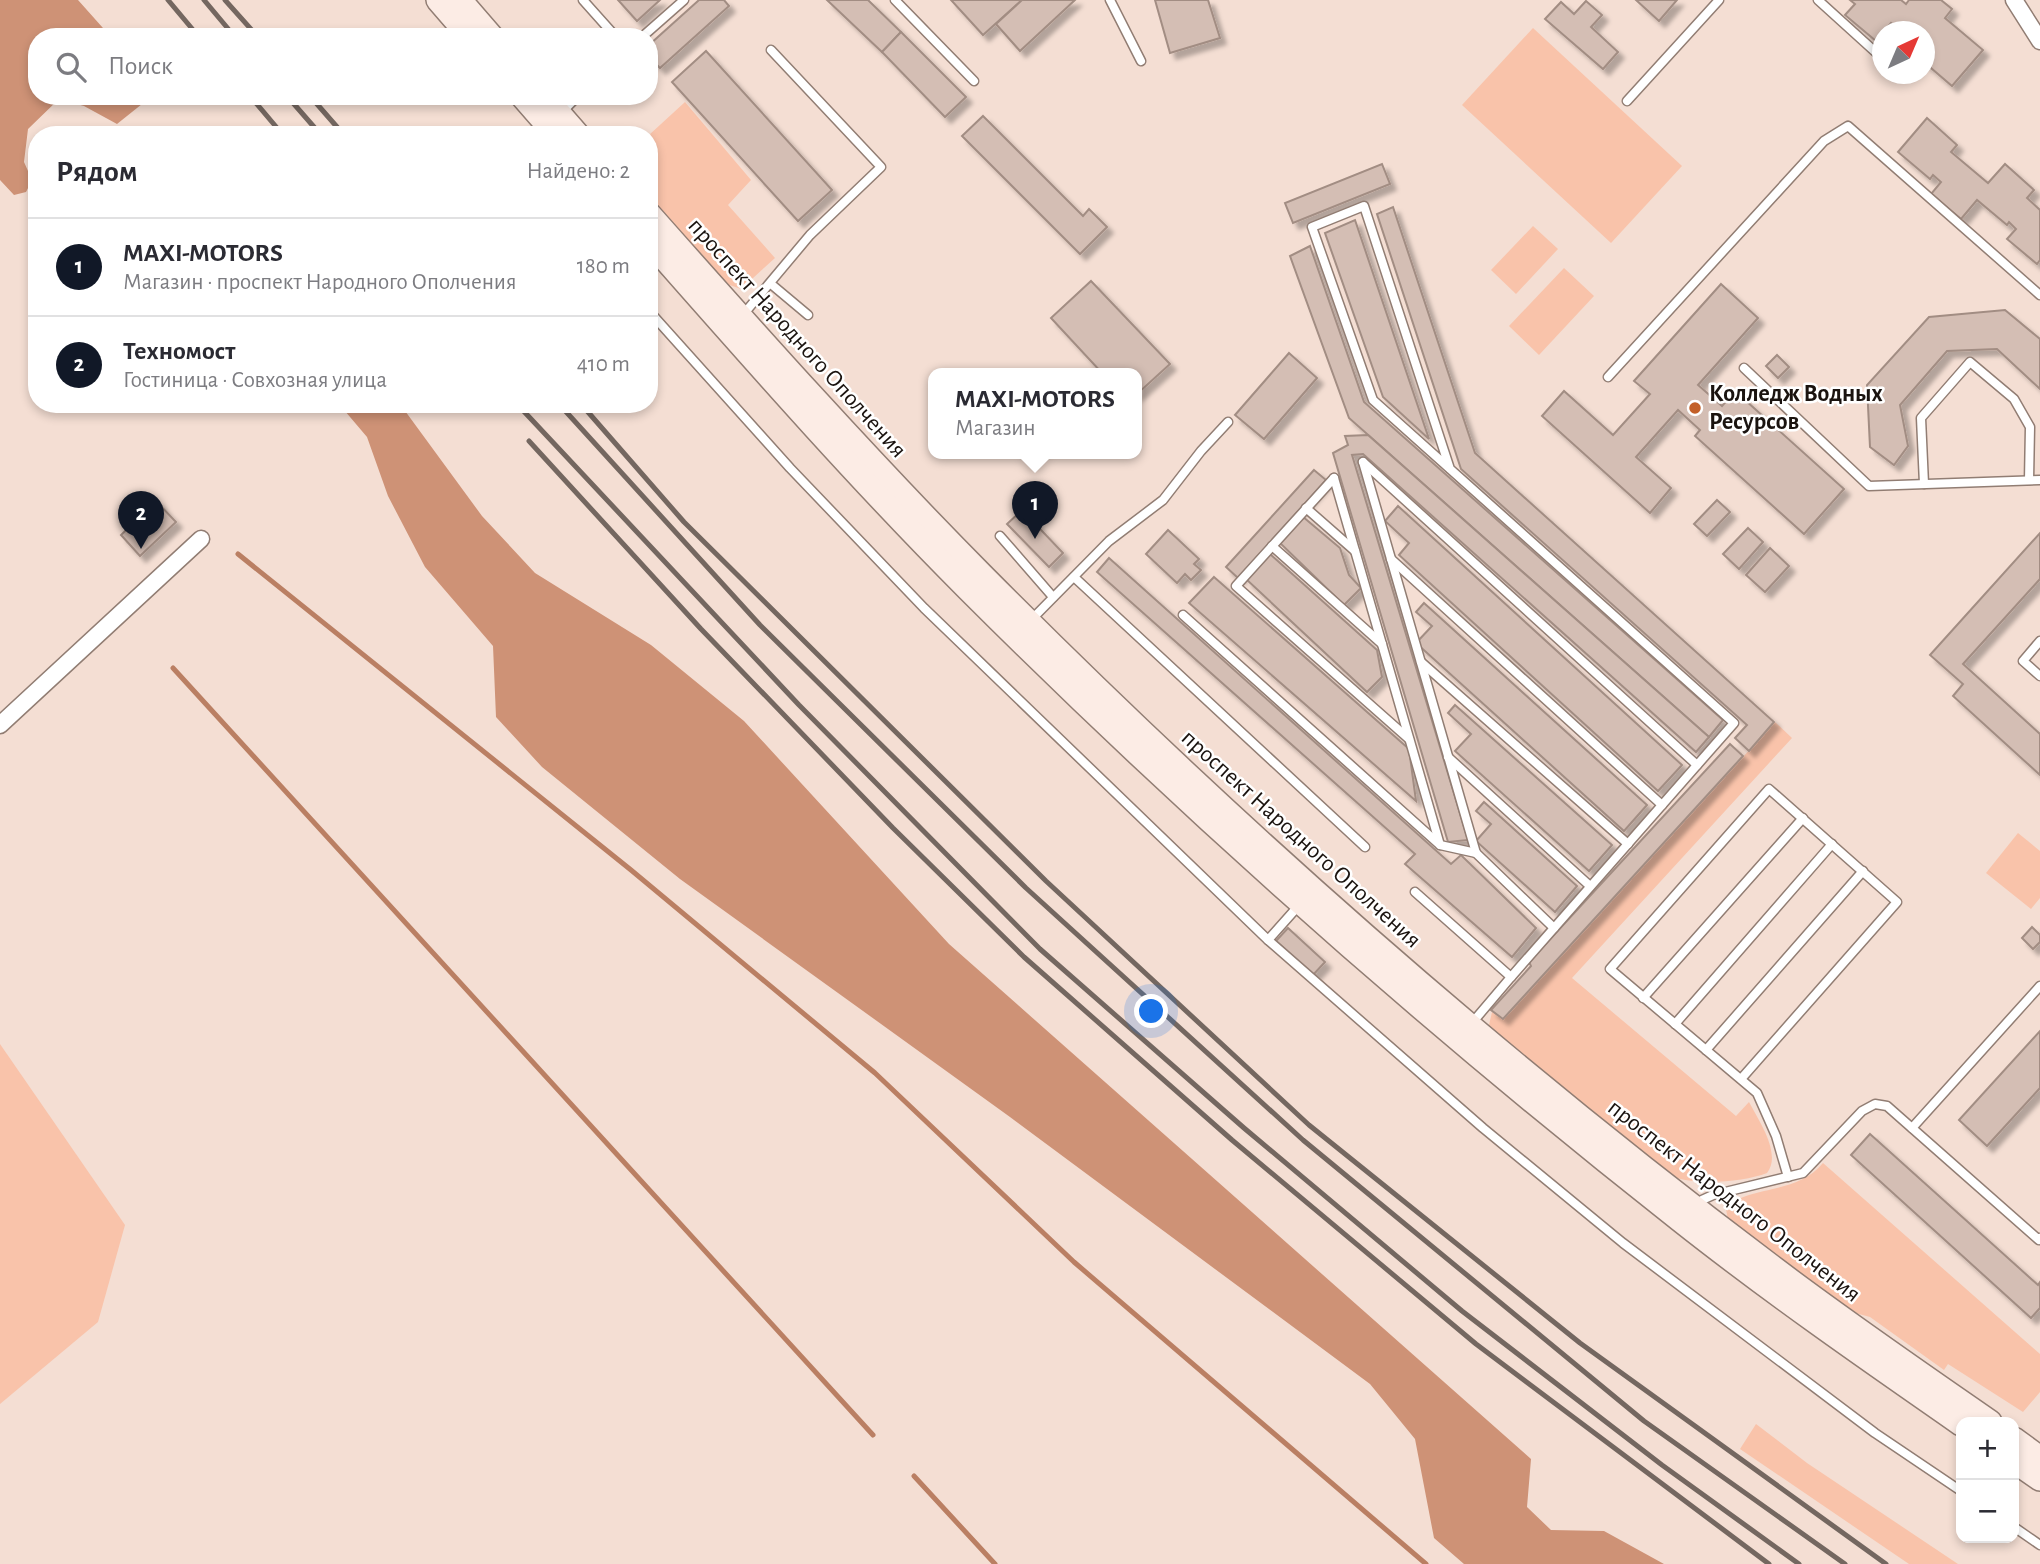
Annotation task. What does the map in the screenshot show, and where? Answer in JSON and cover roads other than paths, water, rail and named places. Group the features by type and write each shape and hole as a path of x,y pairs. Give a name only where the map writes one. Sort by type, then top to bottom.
{"main road":[{"path":"438,0 462,28"},
{"path":"460,0 484,28"},
{"path":"534,105 558,124"},
{"path":"548,105 558,124"},
{"name":"проспект Народного Ополчения","path":"658,226 734,323 880,497 967,588 1301,903 1457,1040 1683,1222 1854,1349 1956,1420"},
{"name":"проспект Народного Ополчения","path":"658,250 1164,751 1284,862 1470,1026 1695,1208 1788,1279 1983,1417"},
{"path":"2019,1443 2040,1458"},
{"path":"2019,1464 2040,1479"}],"street":[{"path":"2014,0 2040,41"},
{"path":"0,725 201,539"}],"lane":[{"path":"583,0 608,28"},
{"path":"652,28 684,0"},
{"path":"895,0 974,81"},
{"path":"1111,0 1141,61"},
{"path":"1627,101 1720,0"},
{"path":"1818,0 1872,49"},
{"path":"734,323 771,284 810,234 881,167 771,50"},
{"path":"558,124 572,105"},
{"path":"1608,377 1824,141 1848,126 2040,295"},
{"path":"1450,469 1364,206 1312,227 1373,400 1450,469 1734,723 1470,1026"},
{"path":"771,284 808,315"},
{"path":"658,321 790,468 924,608 1268,940 1483,1128 1623,1243 1875,1433 1956,1488"},
{"path":"1924,484 1921,418 1970,362 2014,399 2030,427 2029,480"},
{"path":"1744,368 1869,486 2040,480"},
{"path":"1030,621 1109,541 1163,500 1201,451 1228,422"},
{"path":"1554,928 1476,853 1363,462 1697,765"},
{"path":"1409,739 1236,586 1334,478 1440,845"},
{"path":"1306,508 1355,551"},
{"path":"1000,536 1053,597"},
{"path":"1272,546 1382,644"},
{"path":"1391,559 1662,805"},
{"path":"1074,577 1365,847"},
{"path":"1183,615 1440,845 1476,853"},
{"path":"2040,641 2023,661 2040,676"},
{"path":"1421,662 1628,844"},
{"path":"1448,757 1590,886"},
{"path":"1741,1079 1898,902 1769,789 1610,969 1759,1095 1776,1136 1788,1177"},
{"path":"1643,998 1802,818"},
{"path":"1675,1024 1832,844"},
{"path":"1706,1050 1863,872"},
{"path":"1415,892 1511,977"},
{"path":"1268,940 1301,903"},
{"path":"1912,1128 2040,986"},
{"path":"1695,1208 1702,1200 1713,1195 1803,1173 1862,1111 1875,1104 1887,1106 2039,1240 2040,1238"},
{"path":"2019,1530 2040,1545"}],"waterway":[{"path":"238,554 631,870 875,1073 1074,1262 1426,1564"},
{"path":"173,668 873,1435"},
{"path":"914,1476 995,1564"}],"railway":[{"path":"168,0 191,28"},
{"path":"204,0 227,28"},
{"path":"225,0 250,28"},
{"path":"258,105 275,126"},
{"path":"295,105 313,126"},
{"path":"318,105 336,126"},
{"path":"525,413 799,705 1040,949 1244,1128 1462,1311 1662,1465 1799,1564"},
{"path":"567,413 760,625 1026,888 1303,1140 1644,1421 1845,1564"},
{"path":"589,413 684,522 1046,881 1309,1125 1580,1343 1886,1564"},
{"path":"529,441 701,629 893,828 1024,957 1232,1140 1476,1344 1769,1564"}],"place":[{"name":"Колледж Водных Ресурсов","path":"1695,408"},
{"name":"MAXI-MOTORS","path":"1035,539"},
{"name":"Техномост","path":"141,549"}]}
